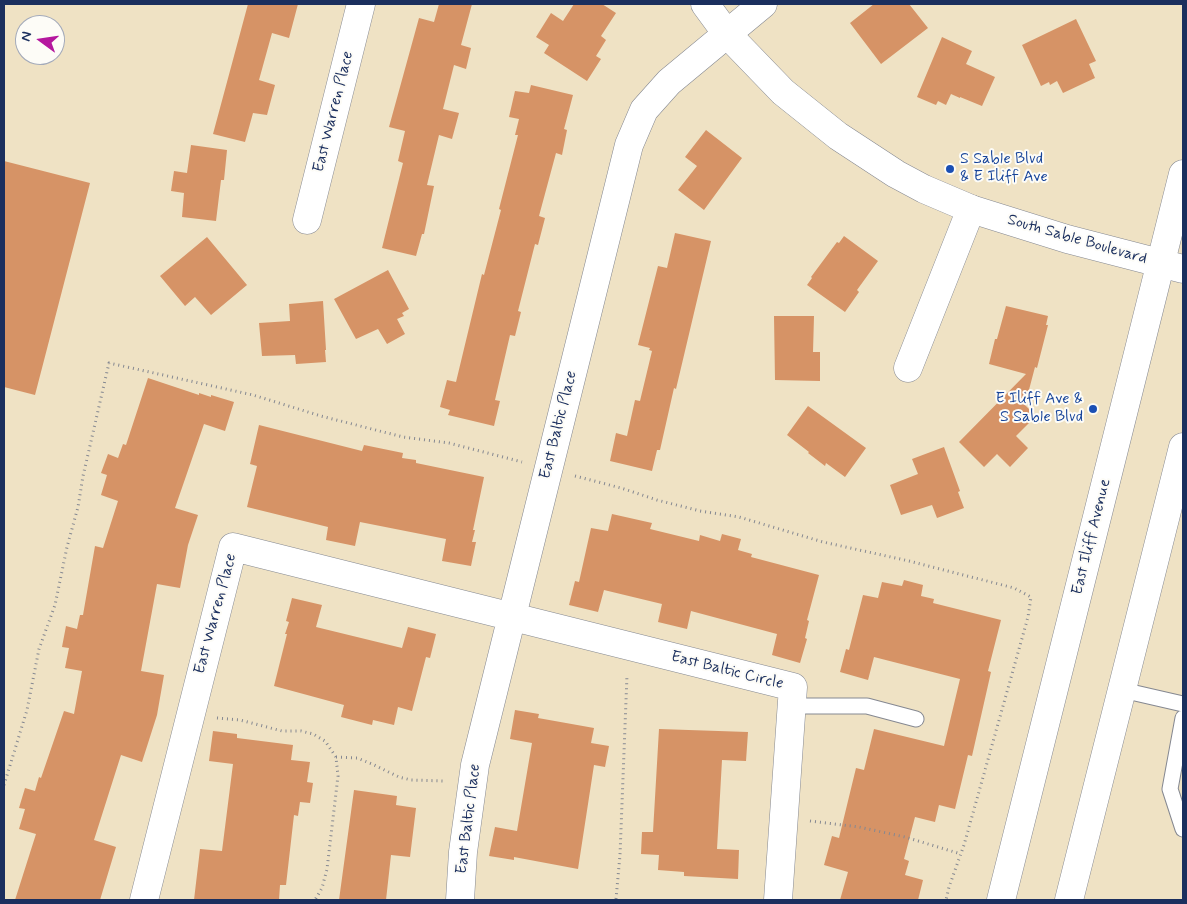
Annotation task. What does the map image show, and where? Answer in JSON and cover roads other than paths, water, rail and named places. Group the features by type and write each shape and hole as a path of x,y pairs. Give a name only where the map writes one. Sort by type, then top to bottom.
{"street":[{"name":"East Warren Place","path":"307,220 361,4"},
{"name":"South Sable Boulevard","path":"705,4 727,34 783,92 838,136 896,174 924,189 971,209 1067,239 1172,266"},
{"name":"East Baltic Place","path":"460,900 464,844 475,765 630,145 644,110 669,82 763,4"},
{"name":"East Iliff Avenue","path":"1001,900 1172,266 1183,174"},
{"path":"908,368 971,209"},
{"path":"1069,900 1183,447"},
{"name":"East Warren Place","path":"144,900 233,547 511,616"},
{"name":"East Baltic Circle","path":"511,616 793,687 778,900"}],"lane":[{"path":"1122,690 1183,704"},
{"path":"792,706 867,706 916,719"},
{"path":"1183,718 1170,789 1183,830"}],"place":[{"name":"S Sable Blvd & E Iliff Ave","path":"950,169"},
{"name":"E Iliff Ave & S Sable Blvd","path":"1093,409"}]}
